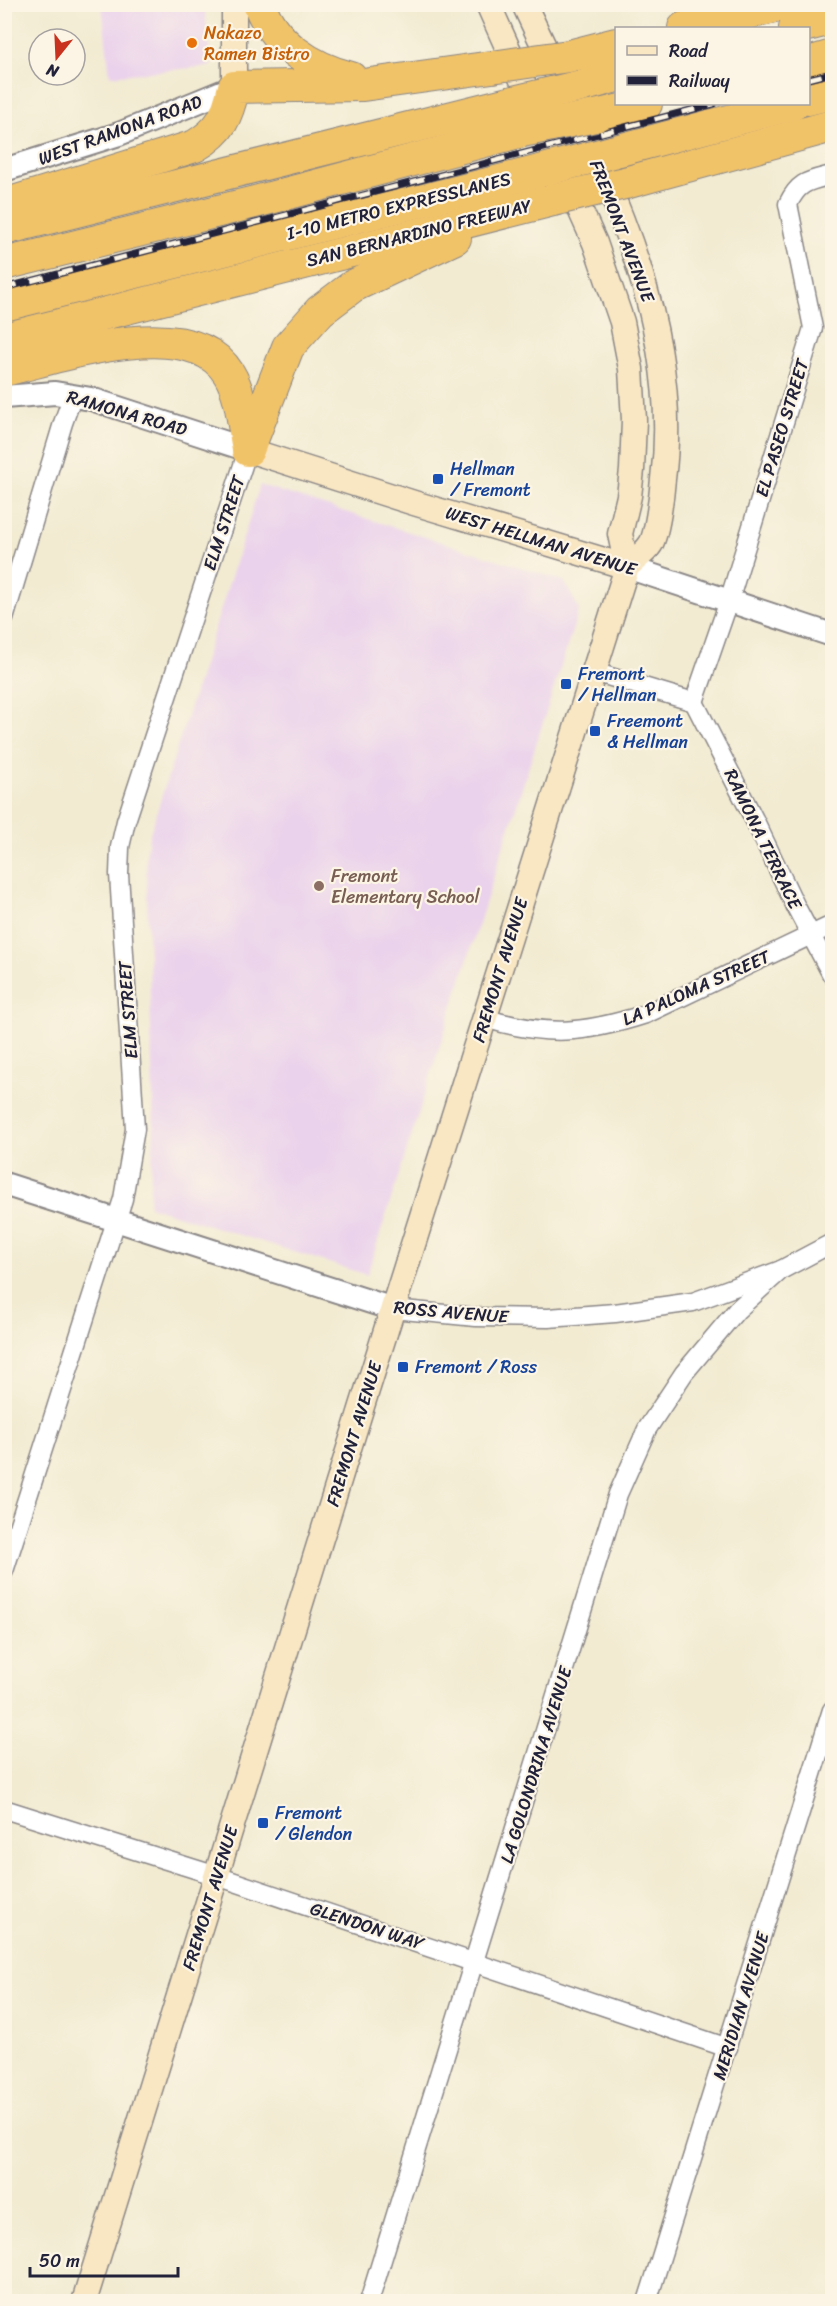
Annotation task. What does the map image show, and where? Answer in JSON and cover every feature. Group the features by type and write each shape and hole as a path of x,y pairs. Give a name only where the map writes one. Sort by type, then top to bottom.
{"highway":[{"path":"259,4 281,39 312,64 330,72 378,83"},
{"path":"688,27 787,4"},
{"path":"799,27 832,19"},
{"path":"4,205 195,146 209,137 221,124 229,109 234,87 378,83 569,56 615,44"},
{"path":"810,62 832,56"},
{"path":"4,230 615,76"},
{"path":"810,98 832,93"},
{"path":"4,264 255,202 522,131 642,105"},
{"name":"I-10 METRO EXPRESSLANES","path":"4,305 540,171 789,105"},
{"name":"SAN BERNARDINO FREEWAY","path":"4,339 521,207 625,183 827,126"},
{"path":"121,200 255,202"},
{"path":"248,450 288,346 320,311 354,286 521,207"},
{"path":"4,370 108,346 154,341 183,343 208,352 229,374 239,396 248,450"}],"main road":[{"path":"234,4 234,87"},
{"name":"FREMONT AVENUE","path":"488,4 595,243 608,278 627,345 633,394 633,453 629,496 620,534 627,567"},
{"name":"FREMONT AVENUE","path":"84,2301 627,567 651,544 661,500 665,468 666,420 661,351 648,296 605,180 524,4"},
{"name":"WEST HELLMAN AVENUE","path":"248,450 627,567"}],"street":[{"name":"WEST RAMONA ROAD","path":"4,170 119,134 234,87"},
{"name":"EL PASEO STREET","path":"729,601 813,328 788,204 793,192 802,183 832,175"},
{"name":"RAMONA ROAD","path":"4,397 36,393 73,395 248,450"},
{"path":"4,619 73,395"},
{"name":"ELM STREET","path":"4,1571 127,1179 135,1129 119,874 120,847 126,821 248,450"},
{"name":"WEST HELLMAN AVENUE","path":"627,567 832,635"},
{"path":"594,672 694,702 729,601"},
{"name":"RAMONA TERRACE","path":"694,702 832,975"},
{"name":"LA PALOMA STREET","path":"484,1018 516,1028 554,1032 620,1022 646,1014 832,925"},
{"name":"ROSS AVENUE","path":"4,1184 393,1310 476,1317 548,1318 693,1302 781,1270 832,1243"},
{"name":"LA GOLONDRINA AVENUE","path":"369,2301 618,1494 647,1430 684,1373 737,1310 781,1270"},
{"name":"MERIDIAN AVENUE","path":"647,2301 832,1710"},
{"name":"GLENDON WAY","path":"4,1809 217,1876 728,2048"}],"shaded area":[{"path":"102,5 204,5 211,66 110,76"},
{"name":"Fremont Elementary School","path":"260,485 564,581 579,609 367,1275 149,1206 154,1132 146,856 149,837"}],"railway":[{"path":"810,78 832,73"},
{"path":"4,288 710,105"}],"place":[{"name":"Nakazo Ramen Bistro","path":"192,43"},
{"name":"Hellman / Fremont","path":"438,479"},
{"name":"Fremont / Hellman","path":"566,684"},
{"name":"Freemont & Hellman","path":"595,731"},
{"name":"Fremont Elementary School","path":"319,886"},
{"name":"Fremont / Ross","path":"403,1367"},
{"name":"Fremont / Glendon","path":"263,1823"}]}
